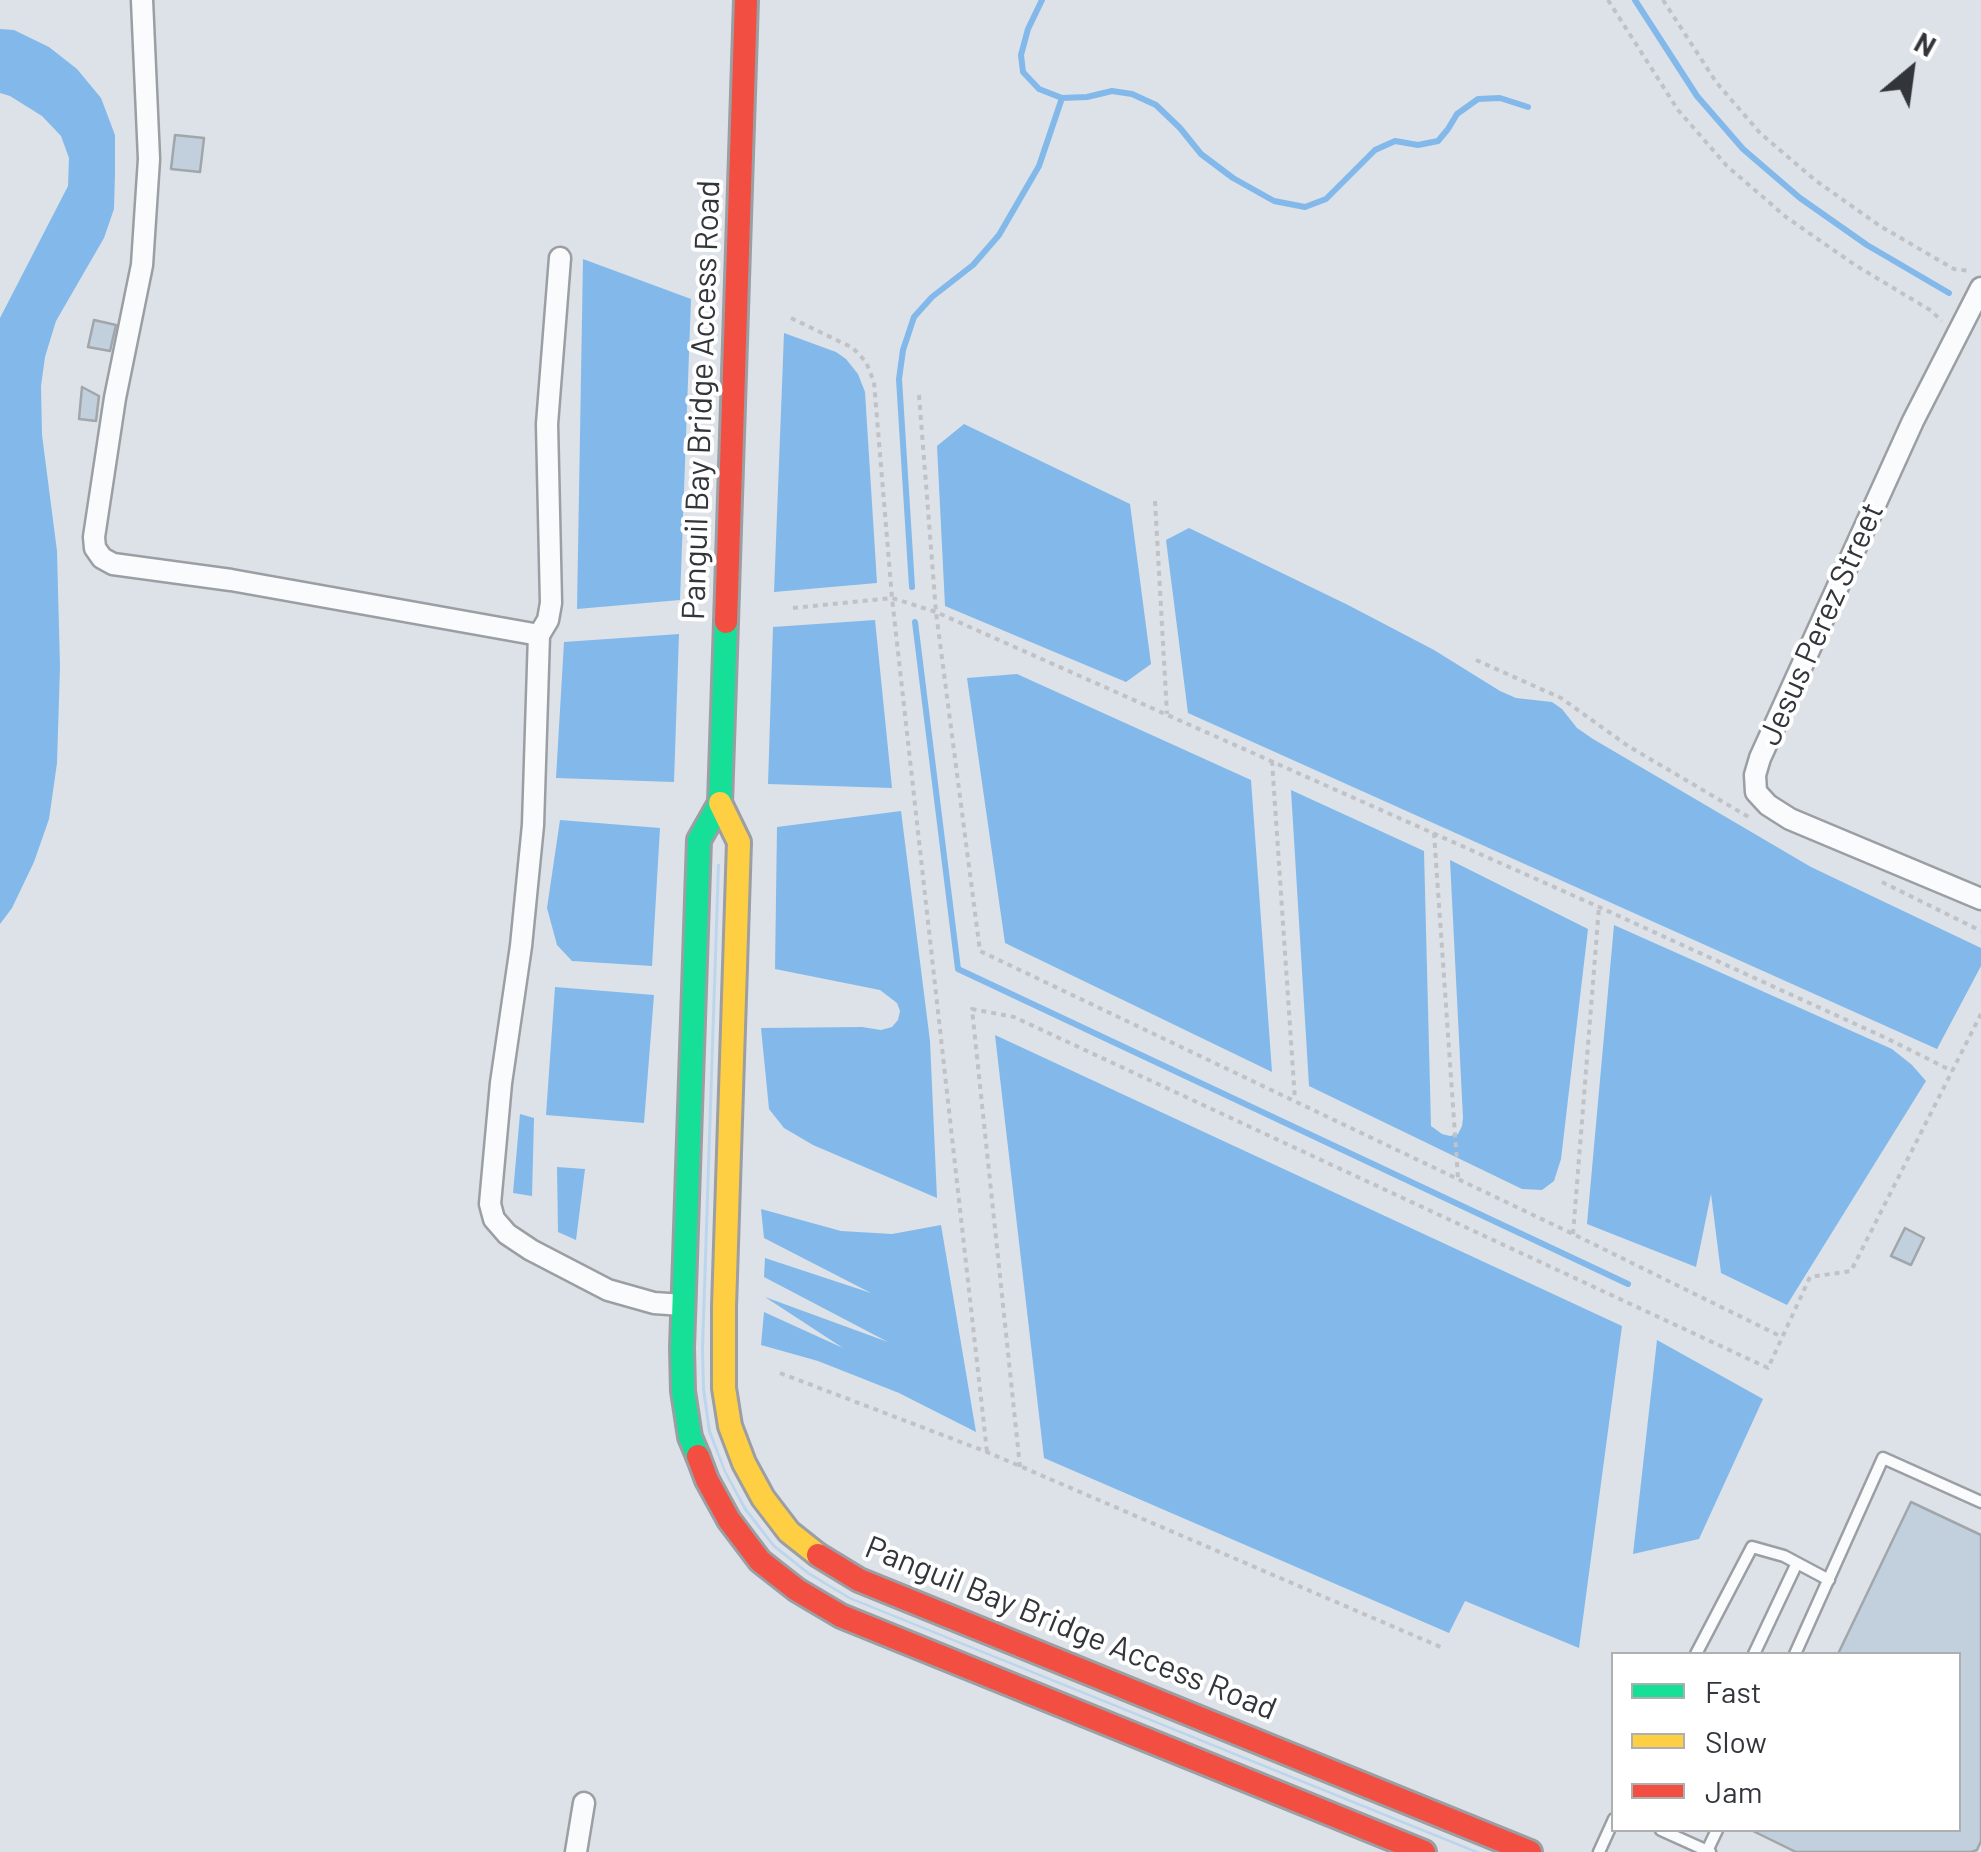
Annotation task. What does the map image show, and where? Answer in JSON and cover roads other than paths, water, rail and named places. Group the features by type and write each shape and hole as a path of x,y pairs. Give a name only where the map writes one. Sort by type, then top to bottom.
{"highway":[{"name":"Panguil Bay Bridge Access Road","path":"746,0 720,802 739,842 724,1388 730,1426 744,1463 763,1498 789,1532 859,1580 1530,1852"},
{"name":"Panguil Bay Bridge Access Road","path":"720,802 698,840 683,1391 690,1436 707,1480 729,1520 760,1561 840,1616 1424,1852"}],"street":[{"path":"142,0 149,159 142,265 115,398 95,548 113,564 231,580 538,636"},
{"path":"560,258 547,424 553,584 548,620 538,636 533,825 490,1204 494,1219 507,1234 532,1250 619,1294 654,1303 684,1305"},
{"name":"Jesus Perez Street","path":"1981,288 1898,454 1755,775 1756,792 1790,819 1981,899"},
{"path":"576,1852 584,1802"}],"lane":[{"path":"1796,1652 1883,1458 1981,1502"},
{"path":"1697,1652 1752,1547 1784,1556 1828,1580"},
{"path":"1755,1652 1797,1563"},
{"path":"1599,1852 1611,1826"},
{"path":"1669,1832 1708,1851"}],"water":[{"path":"0,29 14,30 49,47 77,69 101,98 115,135 115,173 114,209 104,238 56,321 45,357 42,435 57,551 57,763 49,819 34,862 0,924 0,318 68,186 69,158 61,136 42,116 0,93"},
{"path":"583,259 691,299 680,600 577,609"},
{"path":"784,333 846,359 865,392 877,583 774,592"},
{"path":"964,424 1130,504 1151,664 1126,682 945,606 937,446"},
{"path":"1189,528 1434,650 1500,691 1516,698 1552,702 1593,739 1811,867 1981,948 1981,966 1937,1049 1188,713 1166,540"},
{"path":"875,620 892,788 768,784 773,627"},
{"path":"679,634 674,782 556,778 564,642"},
{"path":"1017,674 1251,780 1272,1072 1005,943 967,678"},
{"path":"1291,790 1424,851 1431,1126 1442,1134 1458,1134 1463,1118 1450,860 1588,929 1561,1159 1554,1181 1542,1190 1522,1189 1309,1086"},
{"path":"901,811 930,1041 937,1198 813,1145 784,1128 769,1109 761,1028 881,1030 898,1020 897,1003 880,990 775,969 777,827"},
{"path":"560,820 660,828 652,966 572,961 557,945 547,908"},
{"path":"1614,925 1892,1049 1926,1081 1787,1305 1721,1273 1711,1194 1696,1267 1587,1224"},
{"path":"555,987 654,995 644,1123 546,1115"},
{"path":"995,1035 1622,1326 1579,1648 1465,1601 1449,1633 1044,1458"},
{"path":"520,1114 534,1118 532,1196 513,1193"},
{"path":"557,1167 585,1169 576,1240 558,1232"},
{"path":"761,1209 841,1231 892,1234 941,1225 976,1432 899,1393 818,1361 761,1345 764,1312 843,1348 765,1297 888,1342 764,1277 765,1258 871,1293 764,1238"},
{"path":"1657,1340 1763,1399 1699,1539 1633,1554"}],"waterway":[{"path":"1042,0 1021,55 1023,72 1039,89 1062,98 1112,91 1132,94 1156,105 1201,154 1274,201 1305,207 1326,199 1375,150 1395,141 1418,145 1438,141 1457,114 1478,99 1500,98 1528,107"},
{"path":"1635,0 1697,96 1743,149 1800,198 1867,245 1949,293"},
{"path":"912,587 899,379 903,350 914,317 932,297 973,265 999,235 1039,166 1062,98"},
{"path":"915,622 958,969 1628,1284"}]}
